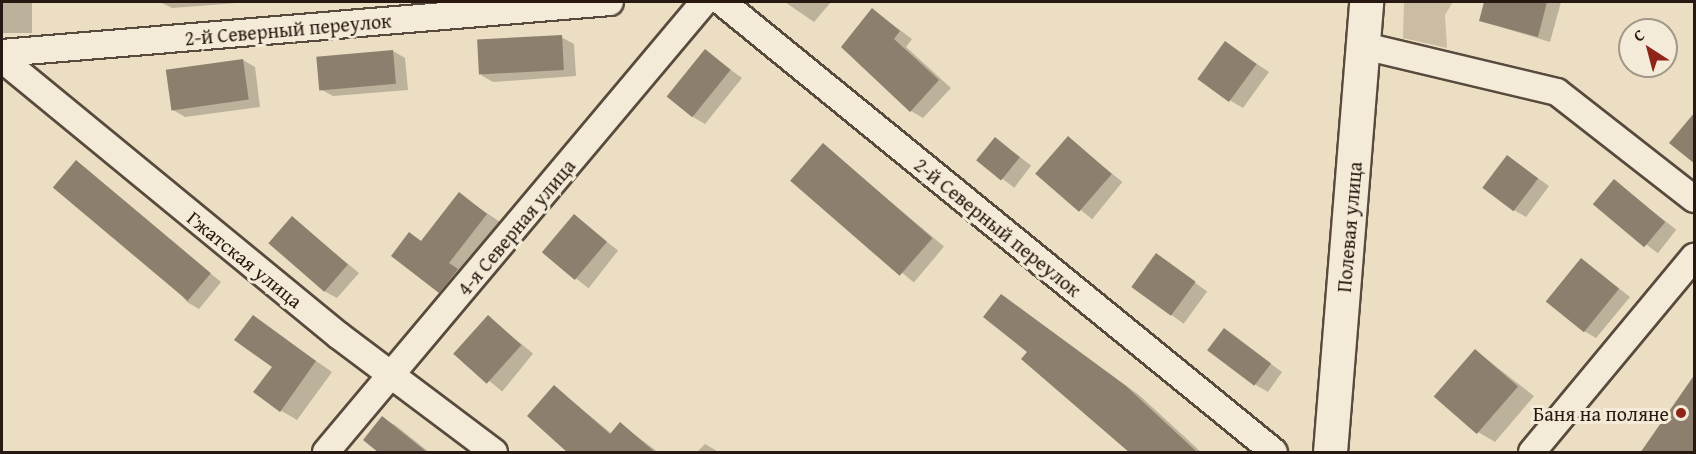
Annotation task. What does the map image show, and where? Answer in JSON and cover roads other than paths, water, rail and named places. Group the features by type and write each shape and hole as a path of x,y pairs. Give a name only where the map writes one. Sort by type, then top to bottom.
{"main road":[{"name":"Полевая улица","path":"1330,453 1366,2"}],"street":[{"name":"2-й Северный переулок","path":"2,53 610,2"},
{"name":"4-я Северная улица","path":"326,453 704,2"},
{"name":"2-й Северный переулок","path":"722,2 1274,453"},
{"path":"1364,46 1557,92 1695,199"},
{"name":"Гжатская улица","path":"2,59 392,375 494,453"},
{"path":"1532,453 1695,257"}],"place":[{"name":"Баня на поляне","path":"1681,413"}]}
